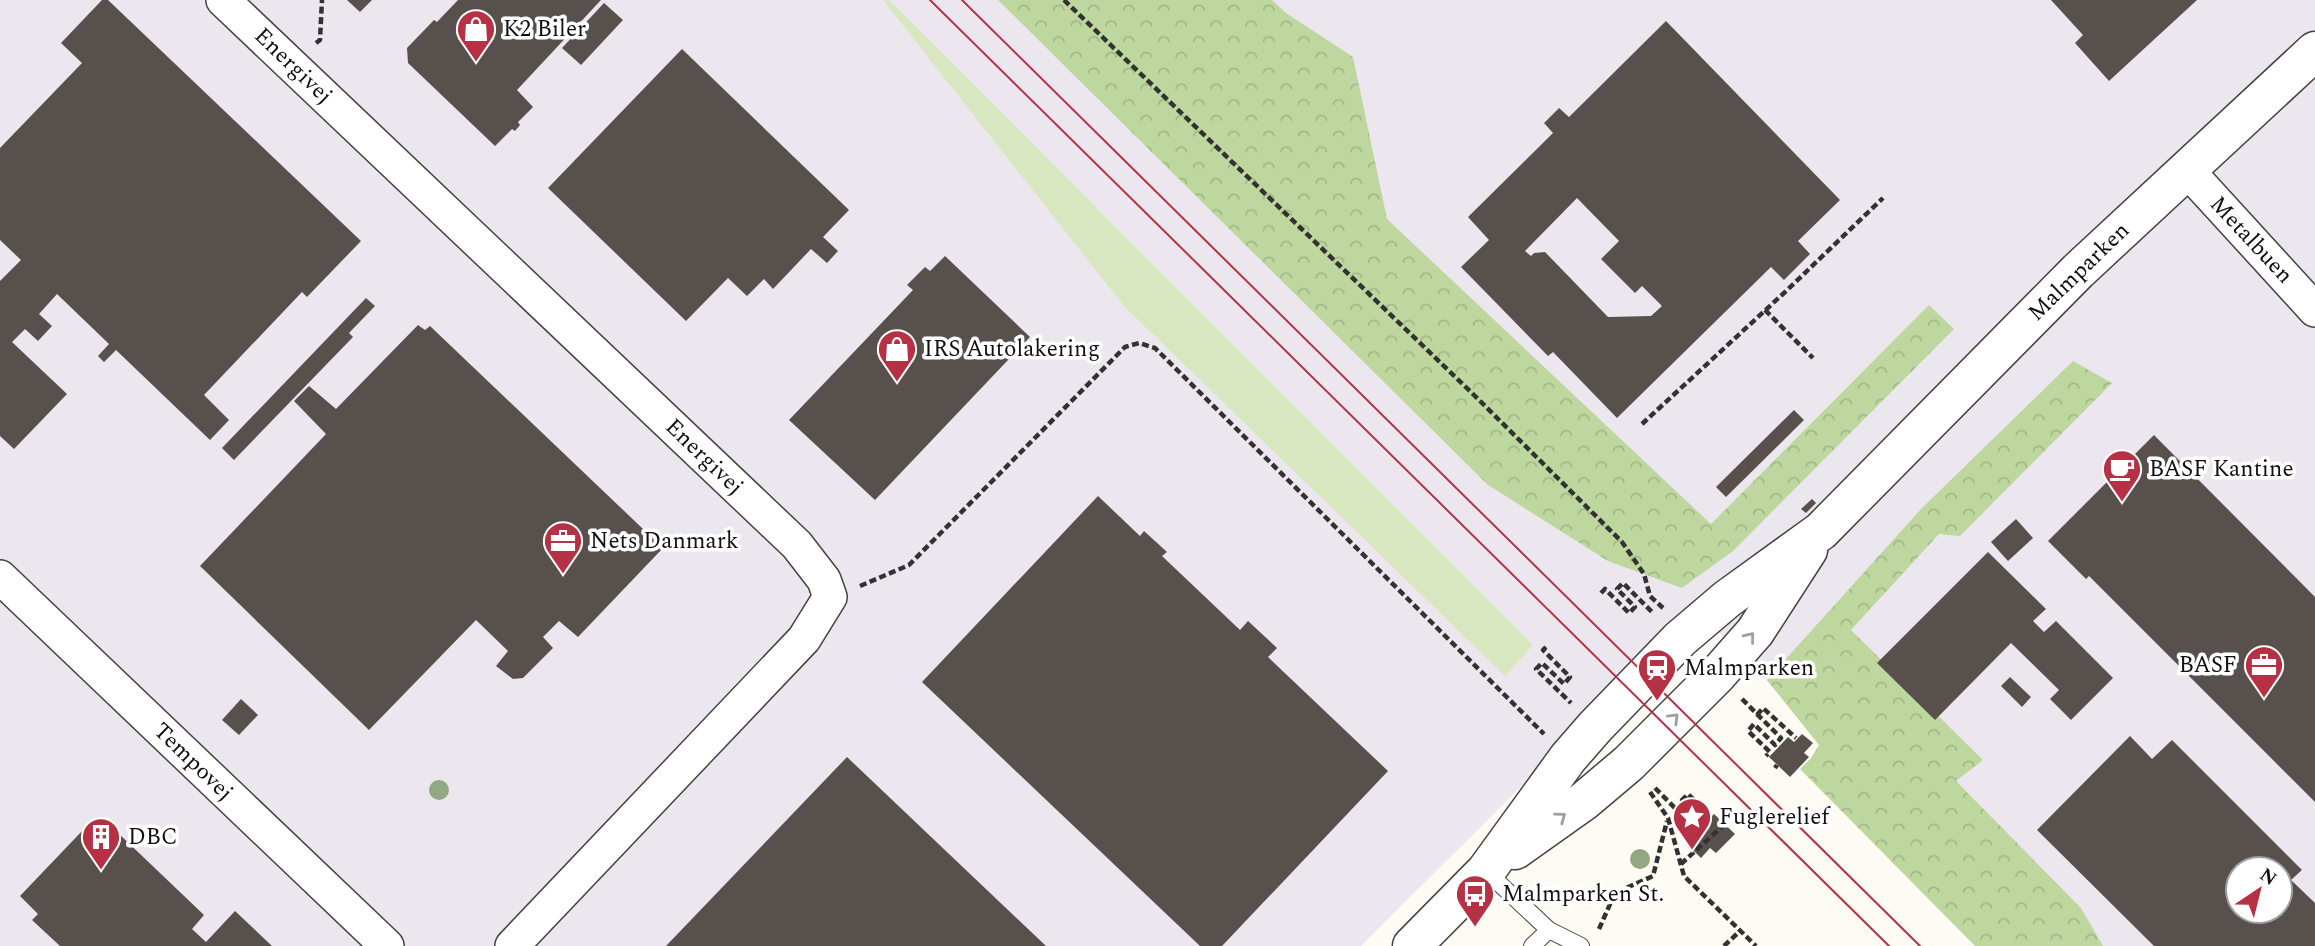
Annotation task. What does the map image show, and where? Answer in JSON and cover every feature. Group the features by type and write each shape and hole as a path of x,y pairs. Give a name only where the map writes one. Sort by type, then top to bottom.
{"street":[{"name":"Energivej","path":"223,0 797,545 824,580 830,597"},
{"name":"Malmparken","path":"1412,946 1486,871 1586,737 1688,632 1821,531 2078,271 2315,51"},
{"name":"Metalbuen","path":"2187,170 2315,310"},
{"name":"Malmparken","path":"1486,871 1584,801 1629,763 1717,675 1755,632 1821,531"},
{"name":"Tempovej","path":"0,577 387,946"},
{"path":"512,946 804,639 830,597"}],"lane":[{"path":"1486,871 1549,930 1581,946"},
{"path":"1532,946 1549,930"}],"path":[{"path":"1064,0 1474,395 1622,542 1644,575 1650,596 1688,632"},
{"path":"1642,424 1883,198"},
{"path":"1765,310 1813,358"},
{"path":"830,597 909,565 1125,346 1139,343 1155,348 1543,733"},
{"path":"1601,593 1605,589 1629,612 1635,607 1617,589 1623,583 1644,604"},
{"path":"1546,647 1543,650 1570,677 1564,684 1542,663 1536,669 1553,685"},
{"path":"1766,756 1770,752 1748,731 1754,724 1775,745 1781,738 1759,716 1763,708 1796,738"},
{"path":"1629,763 1668,818 1684,876 1756,946"},
{"path":"1675,808 1695,828 1702,820 1682,800 1688,794 1708,814 1711,811"},
{"path":"1596,935 1615,893 1653,876 1668,818"},
{"path":"1681,864 1727,822"},
{"path":"1724,946 1741,930"}],"shaded area":[{"path":"0,0 2315,0 2315,946 2030,946 1697,611 1361,946 0,946"}],"green space":[{"path":"883,0 889,0 1533,645 1505,676 1124,306"},
{"path":"998,0 1272,0 1286,13 1353,57 1387,219 1711,524 1929,305 1954,329 1733,551 1682,588 1608,561 1488,485"},
{"path":"2073,361 2112,383 1960,536 1939,534 1851,630 1983,760 1956,781 2081,908 2103,946 1975,946 1800,769 1819,745 1767,680 1921,509"}],"building":[{"path":"102,0 108,0 361,241 307,297 302,292 204,395 229,420 210,440 116,350 104,362 98,356 109,344 57,294 39,314 52,326 38,341 25,329 12,342 67,394 14,449 0,436 0,281 21,260 0,240 0,148 82,63 61,43"},
{"path":"347,0 372,0 360,12"},
{"path":"458,0 601,0 517,90 533,107 518,122 520,125 515,131 512,129 495,146 408,63 407,48"},
{"path":"2051,0 2197,0 2109,81 2075,43 2083,35"},
{"path":"604,3 623,20 581,65 562,48"},
{"path":"1666,21 1840,200 1798,241 1810,254 1784,280 1771,267 1617,418 1553,352 1548,356 1461,267 1489,240 1468,217 1553,133 1544,123 1559,108 1569,117","holes":["1577,198 1619,241 1601,259 1635,293 1642,286 1662,306 1651,316 1608,317 1545,252 1531,256 1525,251"]},
{"path":"682,49 849,210 823,237 838,251 827,263 811,249 773,289 764,279 747,296 728,278 686,321 548,188"},
{"path":"945,256 1030,337 875,500 789,420 913,290 907,285 925,267 930,271"},
{"path":"366,298 375,306 349,333 353,337 234,460 222,448"},
{"path":"418,325 425,330 430,326 663,548 578,637 559,621 543,637 553,648 523,678 513,679 496,666 508,651 476,620 369,730 200,566 326,434 294,401 309,386 336,409"},
{"path":"1794,410 1804,420 1726,497 1716,487"},
{"name":"BASF","path":"2154,435 2315,597 2315,802 2089,576 2086,579 2048,541"},
{"path":"1098,496 1140,536 1144,531 1167,552 1162,556 1240,630 1248,621 1277,648 1268,657 1388,771 1222,946 1200,946 922,682"},
{"path":"1812,499 1816,503 1806,513 1801,509"},
{"path":"2016,519 2033,538 2008,561 1991,542"},
{"path":"1988,552 2046,609 2033,621 2044,632 2056,621 2113,678 2071,720 2050,699 2059,690 2011,643 1935,720 1877,663"},
{"path":"2010,677 2031,697 2022,707 2001,686"},
{"path":"241,699 258,715 239,735 222,720"},
{"path":"1802,734 1813,743 1804,753 1809,757 1790,777 1769,757 1788,737 1794,742"},
{"path":"2130,736 2152,759 2172,740 2287,855 2224,855 2224,925 2294,925 2294,883 2315,903 2315,946 2154,946 2037,830"},
{"path":"847,757 1046,946 666,946"},
{"path":"1714,814 1735,834 1716,853 1710,848 1701,858 1690,847 1700,837 1695,833"},
{"name":"DBC","path":"83,830 101,847 116,831 204,915 192,929 206,942 235,911 272,946 60,946 32,920 38,914 20,896"},
{"path":"2294,862 2302,870 2294,877"}],"tram line":[{"path":"930,0 1889,946"},
{"path":"962,0 1920,946"}],"place":[{"name":"K2 Biler","path":"476,63"},
{"name":"IRS Autolakering","path":"897,383"},
{"name":"BASF Kantine","path":"2122,503"},
{"name":"Nets Danmark","path":"563,575"},
{"name":"BASF","path":"2264,699"},
{"name":"Malmparken","path":"1657,702"},
{"name":"Fuglerelief","path":"1692,851"},
{"name":"DBC","path":"101,871"},
{"name":"Malmparken St.","path":"1475,928"}]}
